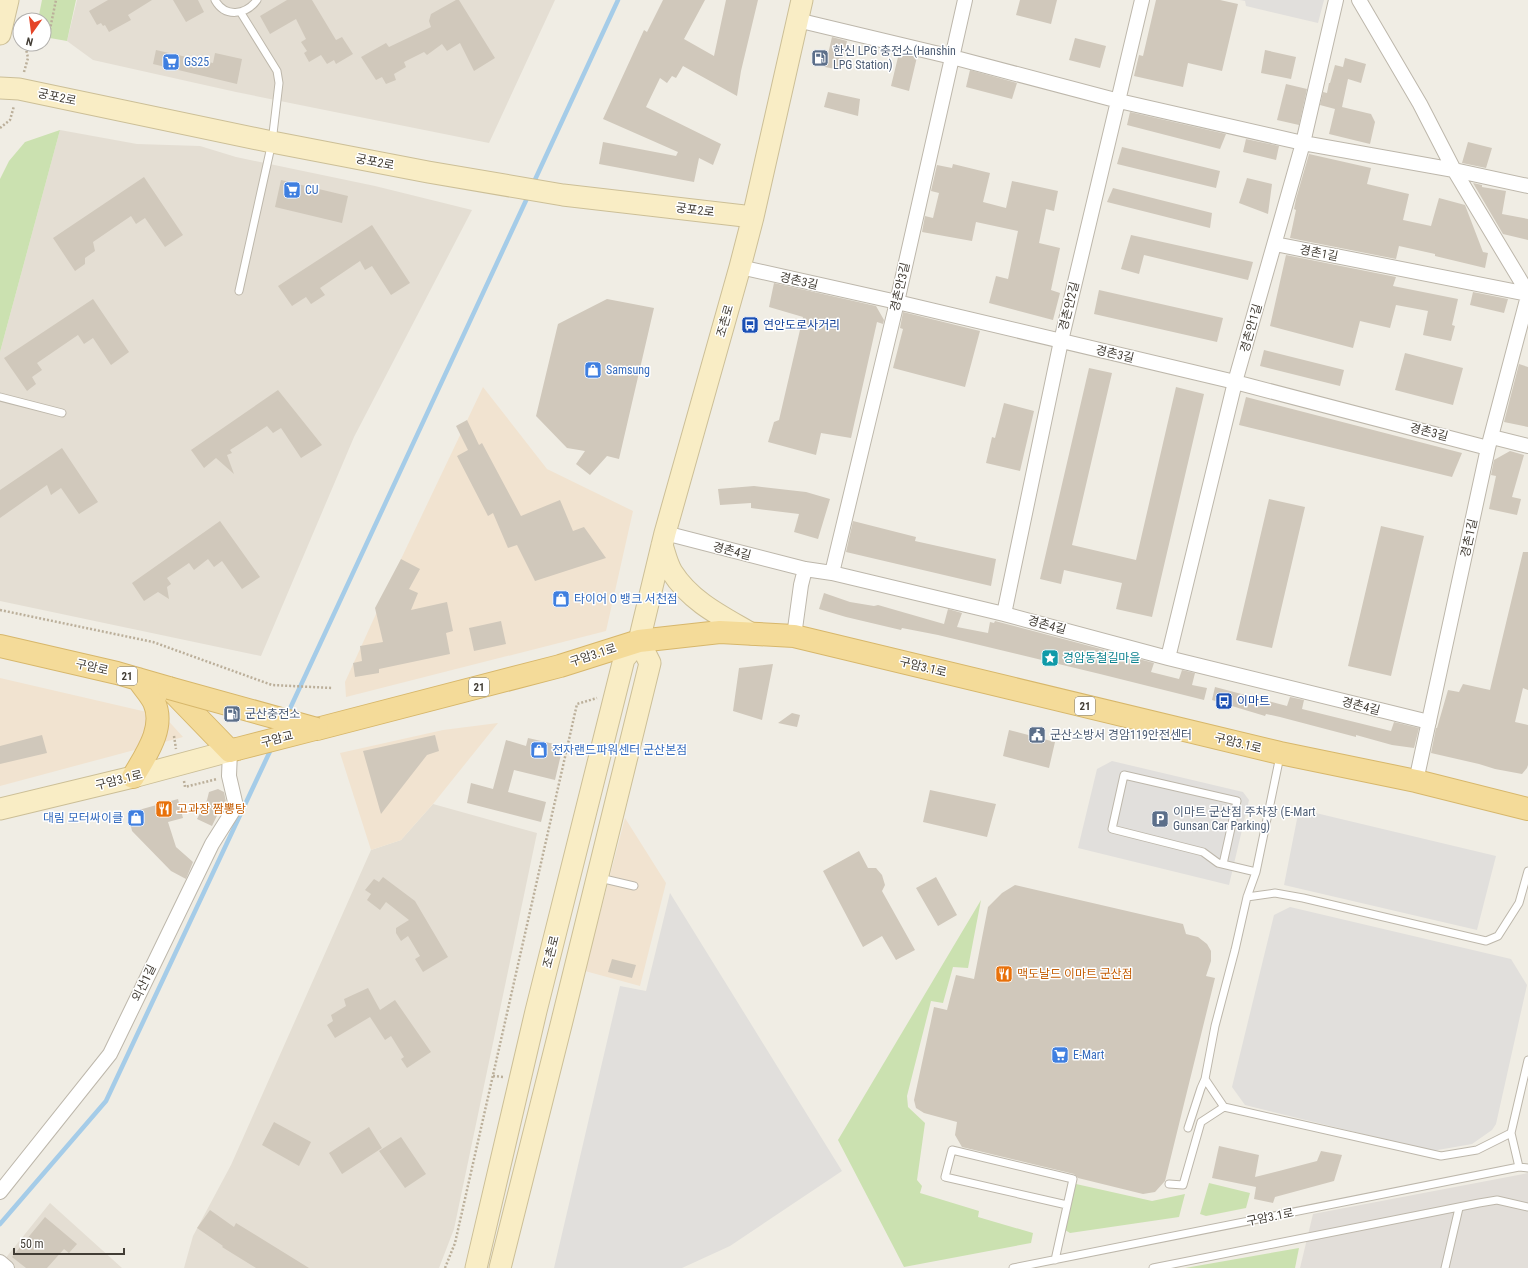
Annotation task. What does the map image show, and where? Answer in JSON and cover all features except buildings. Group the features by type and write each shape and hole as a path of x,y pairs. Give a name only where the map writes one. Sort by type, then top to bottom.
{"main road":[{"name":"구암3.1로","path":"317,729 560,666 639,641 720,632 794,636 1280,754 1416,781 1528,809"},
{"name":"구암로","path":"0,646 138,679 169,688 233,750"},
{"path":"133,777 147,754 157,732 157,719 154,703 138,679"},
{"path":"169,688 317,729"},
{"name":"구암교","path":"233,750 317,729"}],"street":[{"path":"0,34 8,0"},
{"name":"조촌로","path":"476,1268 536,1010 624,659 639,641 664,539 753,217 802,0"},
{"name":"경촌안3길","path":"832,573 897,302 965,0"},
{"name":"경촌안2길","path":"1004,614 1061,341 1142,0"},
{"name":"경촌안1길","path":"1168,658 1235,382 1304,143 1336,0"},
{"path":"1359,0 1420,104 1454,170 1528,294"},
{"path":"797,20 952,57 1119,101 1304,143 1454,170 1528,186"},
{"name":"궁포2로","path":"0,88 19,89 272,142 428,172 562,195 753,217"},
{"name":"경촌1길","path":"1275,244 1528,294 1490,442 1416,781"},
{"name":"경촌3길","path":"740,267 897,302 1490,442 1528,446"},
{"path":"664,539 671,571 686,590 704,606 752,634"},
{"name":"경촌4길","path":"664,539 805,569 832,573 1004,614 1168,658 1429,722"},
{"path":"794,636 801,585 805,569"},
{"path":"500,1268 650,664 639,641"},
{"name":"구암3.1로","path":"0,809 133,777 233,750"},
{"name":"외산1길","path":"0,1192 110,1054 212,844 236,806 229,776 233,750"},
{"path":"462,1268 485,1228"},
{"path":"0,1262 7,1268"}],"lane":[{"path":"215,0 224,10 232,13 241,13 253,6 257,0"},
{"path":"239,291 272,142 279,83 276,71 241,13"},
{"path":"0,397 62,413"},
{"path":"1188,1128 1200,1088 1205,1079 1215,1026 1247,897 1256,872 1280,754"},
{"path":"1223,864 1238,801 1124,775 1112,829 1204,852 1218,863 1256,872"},
{"path":"1247,897 1275,893 1296,896 1486,940 1498,936 1519,904 1528,871"},
{"path":"598,872 604,879 634,886"},
{"path":"1519,1167 1511,1133 1528,1060"},
{"path":"1205,1079 1224,1107 1441,1156 1477,1150 1511,1133"},
{"path":"1169,1184 1183,1186 1201,1122 1224,1107"},
{"path":"1055,1260 1073,1179 952,1150 945,1177 1067,1205"},
{"name":"구암3.1로","path":"1013,1268 1519,1167 1528,1168"},
{"path":"1153,1268 1497,1200 1528,1207"},
{"path":"1445,1268 1460,1208"}],"path":[{"path":"52,19 56,0"},
{"path":"0,610 153,642 272,685 332,688"},
{"path":"445,1268 455,1243 577,704"},
{"path":"185,787 229,776"}],"shaded area":[{"path":"77,0 555,0 489,143 236,92 93,60 67,41"},
{"path":"1240,0 1324,0 1318,23 1246,6 1245,1"},
{"path":"60,130 137,144 200,146 236,157 375,186 472,210 354,437 261,656 0,601 0,352"},
{"path":"483,387 547,469 633,511 606,631 346,697 345,682 401,559"},
{"path":"0,678 164,716 183,737 0,786"},
{"path":"498,723 433,804 401,840 371,850 340,753 443,730"},
{"path":"1112,761 1243,792 1249,800 1229,885 1078,848 1097,769"},
{"path":"433,804 537,833 454,1229 439,1268 184,1268 193,1236 231,1165 371,850 401,840"},
{"path":"1299,809 1496,856 1477,930 1284,885"},
{"path":"625,818 666,883 640,986 585,971"},
{"path":"670,893 842,1171 730,1246 682,1268 554,1268 620,986 646,991"},
{"path":"1290,907 1511,959 1527,985 1496,1124 1492,1130 1472,1144 1432,1151 1245,1105 1232,1087 1274,915"},
{"path":"1528,1173 1528,1268 1300,1268 1313,1214"},
{"path":"50,1203 122,1268 13,1268 4,1260"}],"green space":[{"path":"42,0 76,0 67,41 52,38 52,12 40,12"},
{"path":"60,130 0,352 0,179 9,161 25,142"},
{"path":"981,900 968,968 953,967 943,1003 931,1001 907,1096 908,1107 925,1123 917,1180 922,1186 920,1193 979,1211 978,1217 1033,1233 1031,1243 904,1267 838,1140"},
{"path":"1209,1183 1250,1193 1246,1208 1206,1216 1200,1214"},
{"path":"1076,1184 1152,1201 1185,1194 1179,1217 1070,1233 1065,1230"},
{"path":"1299,1248 1295,1268 1185,1268"}],"waterway":[{"path":"533,184 618,0"},
{"path":"287,715 529,194"},
{"path":"0,1224 106,1101 272,747"}],"place":[{"name":"한신 LPG 충전소(Hanshin LPG Station)","path":"820,58"},
{"name":"GS25","path":"171,62"},
{"name":"CU","path":"292,190"},
{"name":"연안도로사거리","path":"750,325"},
{"name":"Samsung","path":"593,370"},
{"name":"타이어 O 뱅크 서천점","path":"561,599"},
{"name":"경암동철길마을","path":"1050,658"},
{"name":"이마트","path":"1224,701"},
{"name":"군산충전소","path":"232,714"},
{"name":"군산소방서 경암119안전센터","path":"1037,735"},
{"name":"전자랜드파워센터 군산본점","path":"539,750"},
{"name":"고과장 짬뽕탕","path":"164,809"},
{"name":"대림 모터싸이클","path":"136,818"},
{"name":"이마트 군산점 주차장 (E-Mart Gunsan Car Parking)","path":"1160,819"},
{"name":"맥도날드 이마트 군산점","path":"1004,974"},
{"name":"E-Mart","path":"1060,1055"}]}
